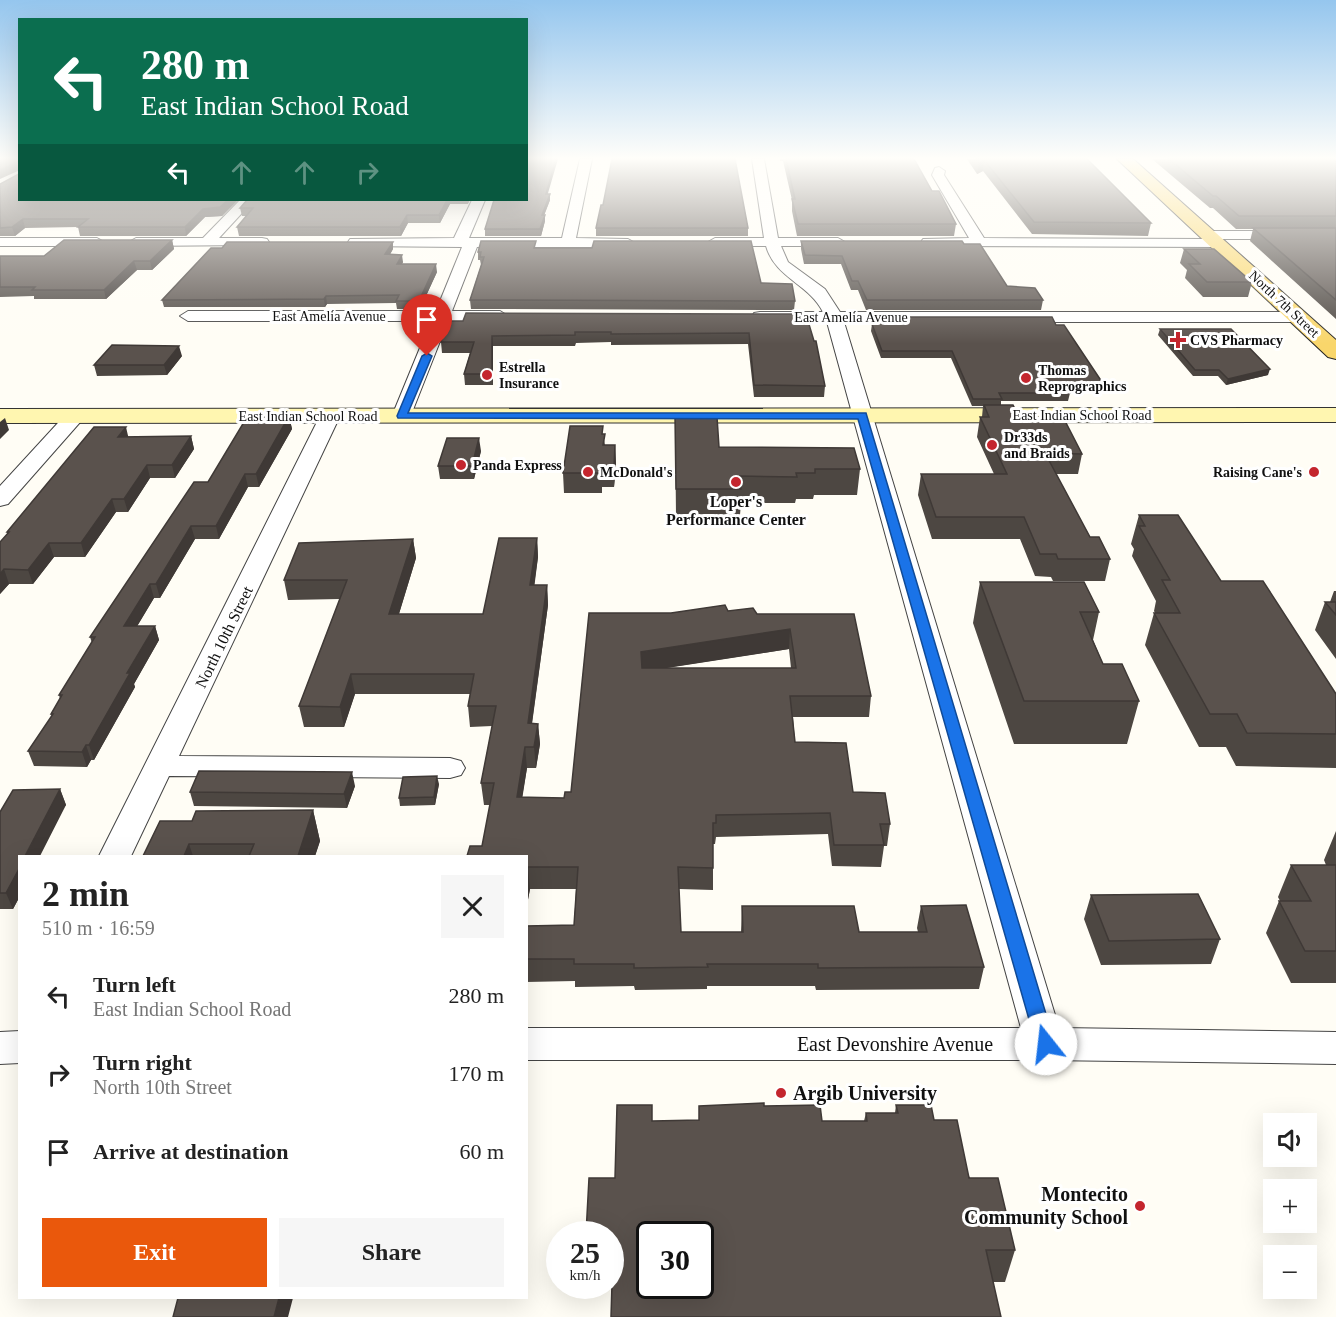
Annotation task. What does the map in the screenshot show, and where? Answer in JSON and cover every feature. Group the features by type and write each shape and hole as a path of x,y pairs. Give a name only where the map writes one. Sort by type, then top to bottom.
{"main road":[{"name":"North 7th Street","path":"1192,220 1336,352"},
{"name":"East Indian School Road","path":"0,416 1336,416"}],"street":[{"path":"207,242 228,220"},
{"path":"402,416 443,316 472,220"},
{"path":"568,243 573,220"},
{"path":"768,220 778,260 789,273 817,291 834,317 1046,1044"},
{"path":"966,220 979,242"},
{"path":"912,242 1213,239 1336,235"},
{"path":"0,242 272,242"},
{"path":"338,242 647,243"},
{"path":"704,243 857,242"},
{"name":"East Amelia Avenue","path":"188,316 512,316"},
{"name":"East Amelia Avenue","path":"749,317 1299,317"},
{"path":"0,499 75,416"},
{"name":"North 10th Street","path":"116,855 330,416"},
{"path":"160,766 450,768"},
{"name":"East Devonshire Avenue","path":"528,1044 1046,1044 1336,1048"},
{"path":"0,1047 18,1047"}],"building":[{"path":"0,220 21,220 12,227 0,228"},
{"path":"86,220 192,220 185,227 78,227"},
{"path":"243,220 404,220 400,227 237,227"},
{"path":"488,220 543,220 540,229 485,229"},
{"path":"598,220 747,220 748,228 596,228"},
{"path":"797,220 954,220 956,224 798,224"},
{"path":"1033,220 1148,220 1151,223"},
{"path":"1253,228 1336,228 1336,300"},
{"path":"64,240 172,240 150,261 134,261 104,290 32,290 35,287 0,287 0,256 44,256"},
{"path":"481,241 536,241 534,248 592,248 594,241 751,241 761,283 792,284 795,301 470,300 484,257 480,257 481,252 478,252"},
{"path":"801,241 962,241 964,244 980,244 1007,286 1035,288 1043,300 867,300 858,281 852,281 842,256 805,255"},
{"path":"227,242 393,242 385,254 402,255 397,264 436,264 419,301 396,301 399,295 326,296 324,299 162,300 211,248 222,248"},
{"path":"1184,249 1214,249 1252,282 1207,282 1189,264 1200,264"},
{"path":"466,313 797,314 798,321 808,321 814,341 816,341 825,386 754,385 749,333 575,332 575,335 492,336 492,374 464,374 474,342 441,342 447,321 463,321"},
{"path":"873,317 1052,317 1056,325 1064,325 1104,385 1065,384 1070,393 999,393 1002,399 973,399 952,351 882,351 872,324 876,324"},
{"name":"CVS Pharmacy","path":"1160,329 1231,329 1270,369 1228,379 1219,370 1195,370"},
{"path":"112,345 179,346 164,365 94,365"},
{"path":"984,405 1013,405 1019,417 1063,417 1082,454 1045,453 1090,537 1099,537 1110,559 1058,559 1056,554 1040,554 1024,517 936,517 921,474 1007,474 980,417 989,417"},
{"path":"289,416 256,474 245,474 216,526 191,526 156,584 150,584 124,626 155,626 89,745 86,745 82,752 28,751 53,714 51,714 62,695 59,695 95,637 90,637 194,482 208,482 247,417"},
{"path":"675,417 717,417 719,447 854,448 860,469 815,469 815,473 796,473 797,477 740,476 741,489 676,489"},
{"path":"570,426 603,426 602,434 605,434 603,445 615,445 614,467 601,467 601,473 563,473"},
{"path":"94,427 126,427 118,437 191,436 172,465 147,465 124,499 112,499 81,543 49,543 28,570 4,569 0,574 0,542"},
{"path":"447,438 479,438 472,466 438,466"},
{"path":"1139,515 1178,515 1221,581 1263,581 1336,694 1336,734 1247,733 1237,714 1210,714 1154,613 1180,613 1162,580 1170,580 1139,526 1145,526"},
{"path":"499,538 537,538 530,585 547,585 528,723 538,724 534,747 525,747 517,797 564,798 565,792 571,792 589,613 671,613 725,605 728,611 753,608 757,614 854,614 871,696 790,696 795,742 846,743 853,792 885,793 890,824 880,824 884,845 834,845 830,813 716,815 716,823 713,823 713,868 678,867 681,932 743,932 742,906 854,906 859,932 927,932 921,906 966,905 984,967 818,968 818,964 707,964 708,967 634,968 634,964 574,964 574,959 528,959 528,926 574,925 578,867 528,867 528,855 467,855 470,846 482,846 494,783 481,783 496,706 468,706 474,674 351,674 340,707 299,706 347,580 284,580 299,543 413,539 389,614 483,614","holes":["790,629 796,668 642,668 641,652"]},
{"path":"980,582 1084,582 1099,612 1080,612 1103,664 1122,664 1139,701 1024,701"},
{"path":"1325,602 1336,602 1336,615"},
{"path":"199,771 352,772 344,794 190,792"},
{"path":"437,776 434,797 399,798 403,777"},
{"path":"60,789 26,855 18,855 18,871 6,893 0,893 0,812 13,790"},
{"path":"313,810 298,855 249,855 254,844 189,844 184,855 143,855 160,821 192,821 196,811"},
{"path":"1291,865 1336,865 1336,951 1305,951 1279,901 1311,901"},
{"path":"1198,894 1220,939 1109,941 1091,895"},
{"path":"764,1103 764,1106 820,1105 822,1121 867,1121 866,1113 898,1113 896,1105 931,1105 934,1120 957,1120 969,1178 998,1178 1015,1250 986,1250 1001,1317 611,1317 612,1299 624,1299 624,1221 587,1221 589,1178 615,1178 617,1105 652,1105 652,1121 699,1120 699,1106"},
{"path":"178,1299 279,1299 274,1317 173,1317"}],"place":[{"name":"CVS Pharmacy","path":"1178,340"},
{"name":"Estrella Insurance","path":"487,375"},
{"name":"Thomas Reprographics","path":"1026,378"},
{"name":"Dr33ds and Braids","path":"992,445"},
{"name":"Panda Express","path":"461,465"},
{"name":"McDonald's","path":"588,472"},
{"name":"Raising Cane's","path":"1314,472"},
{"name":"Loper's Performance Center","path":"736,482"},
{"name":"Argib University","path":"781,1093"},
{"name":"Montecito Community School","path":"1140,1206"}],"route":[{"path":"427,356 402,416 862,416 885,488 1046,1044"}]}
